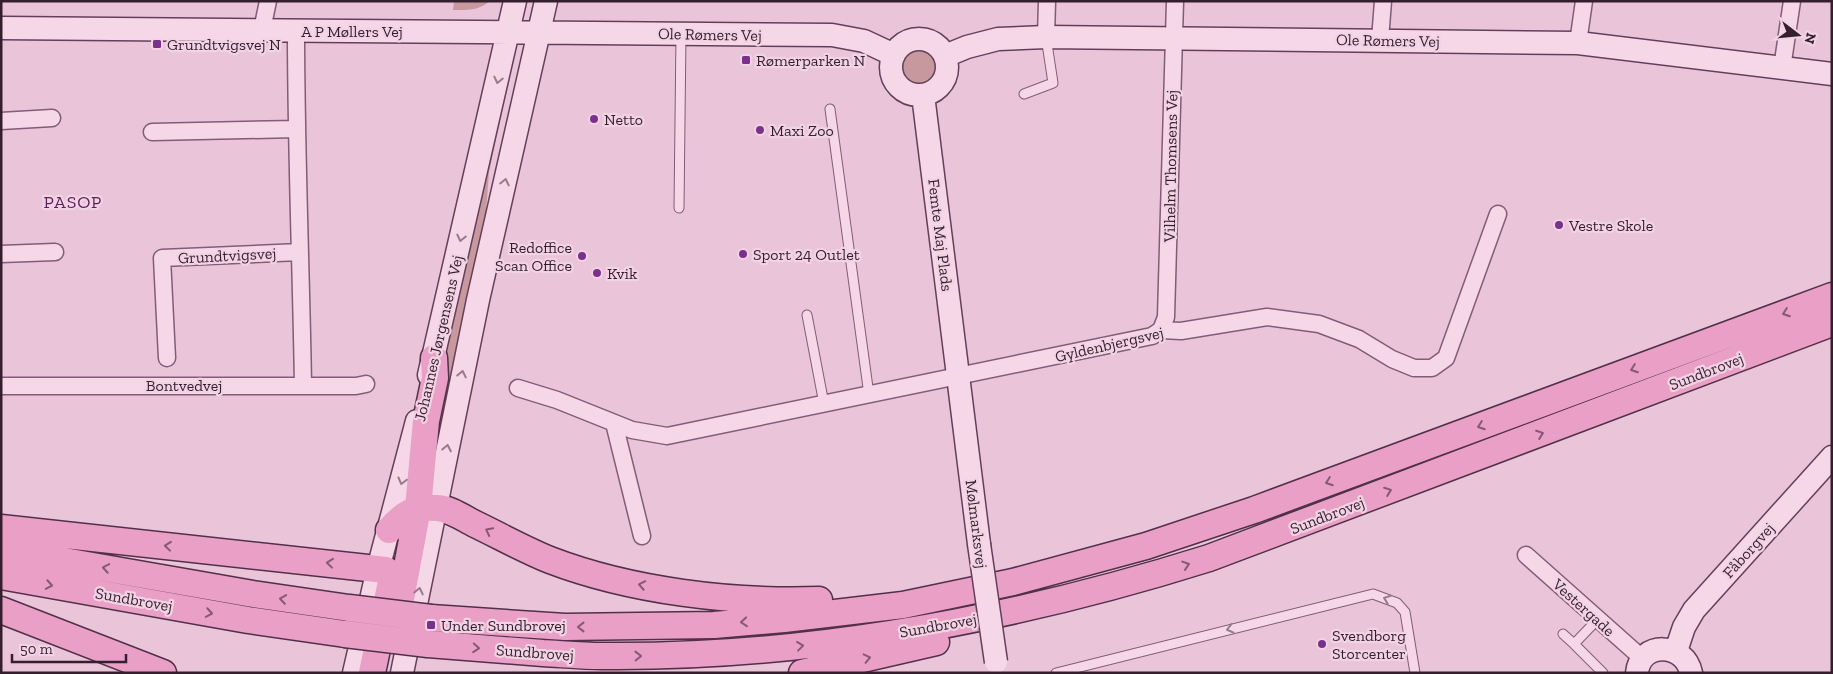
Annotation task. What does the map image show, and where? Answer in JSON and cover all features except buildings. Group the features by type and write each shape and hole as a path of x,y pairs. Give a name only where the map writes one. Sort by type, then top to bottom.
{"main road":[{"name":"Sundbrovej","path":"1,550 253,594 349,608 431,618 564,627 714,625 903,605 1013,582 1146,546 1254,510 1832,296"},
{"name":"Sundbrovej","path":"1,576 248,620 428,644 600,656 660,656 797,647 945,625 1140,580 1270,536 1832,323"},
{"path":"384,673 427,508 426,421 435,378 434,358"},
{"path":"388,530 400,517 427,508 450,511 548,559 597,576 690,593 734,598 791,601 859,597 1015,569 1084,563"},
{"path":"1,528 386,570 390,574 391,582 372,673"},
{"path":"802,673 902,650 1056,610 1140,580"},
{"path":"1,610 163,673"}],"street":[{"path":"262,30 268,1"},
{"name":"Johannes Jørgensens Vej","path":"515,1 523,32"},
{"name":"Johannes Jørgensens Vej","path":"402,673 427,508 476,310 529,1"},
{"name":"Johannes Jørgensens Vej","path":"354,673 388,530 523,32 546,1"},
{"path":"1046,1 1046,37"},
{"name":"Vilhelm Thomsens Vej","path":"1162,330 1166,317 1175,1"},
{"path":"1380,40 1383,1"},
{"path":"1578,43 1584,1"},
{"path":"1782,68 1792,1"},
{"name":"A P Møllers Vej","path":"1,28 523,32"},
{"name":"Grundtvigsvej","path":"296,30 296,129 303,385"},
{"name":"Ole Rømers Vej","path":"523,32 840,36 870,42 894,55"},
{"name":"Ole Rømers Vej","path":"945,56 967,47 998,39 1046,37 1578,43 1832,74"},
{"path":"920,39 935,44 945,56 947,73 944,81 938,88 923,95 914,95 899,87 892,72 892,63 894,55 905,43 920,39"},
{"name":"Femte Maj Plads","path":"923,95 958,376"},
{"path":"1,121 52,118"},
{"path":"152,132 296,129"},
{"name":"Gyldenbjergsvej","path":"518,388 557,400 632,430 667,436 1152,336 1162,330 1181,331 1267,316 1318,324 1359,339 1414,368 1432,368 1446,358 1498,214"},
{"path":"1,254 55,252"},
{"name":"Grundtvigsvej","path":"167,358 162,258 300,252"},
{"name":"Mølmarksvej","path":"958,376 996,667"},
{"name":"Bontvedvej","path":"1,386 356,386 366,384"},
{"path":"614,423 642,536"},
{"name":"Fåborgvej","path":"1676,651 1684,627 1694,610 1832,457"},
{"name":"Vestergade","path":"1526,555 1598,619 1640,666"},
{"path":"1640,666 1650,653 1667,649 1676,651 1683,656 1688,663 1691,673"}],"lane":[{"path":"679,208 682,33"},
{"path":"1024,94 1053,83 1046,37"},
{"path":"830,109 868,394"},
{"path":"807,314 824,404"},
{"path":"1056,673 1373,594 1397,603 1405,612 1415,673"},
{"path":"1574,644 1598,619"},
{"path":"1563,634 1604,673"}],"shaded area":[{"path":"454,1 490,1 477,8 453,10"},
{"path":"919,50 931,55 936,67 931,79 919,84 907,79 902,67 907,55"},
{"path":"508,69 511,69 489,172 485,226 431,487 442,362"}],"place":[{"name":"Grundtvigsvej N","path":"157,44"},
{"name":"Rømerparken N","path":"746,60"},
{"name":"Netto","path":"594,119"},
{"name":"Maxi Zoo","path":"760,130"},
{"name":"Vestre Skole","path":"1559,225"},
{"name":"Sport 24 Outlet","path":"743,254"},
{"name":"Redoffice Scan Office","path":"582,256"},
{"name":"Kvik","path":"597,273"},
{"name":"Under Sundbrovej","path":"431,625"},
{"name":"Svendborg Storcenter","path":"1322,644"}],"district":[{"name":"PASOP","path":"73,202"}]}
